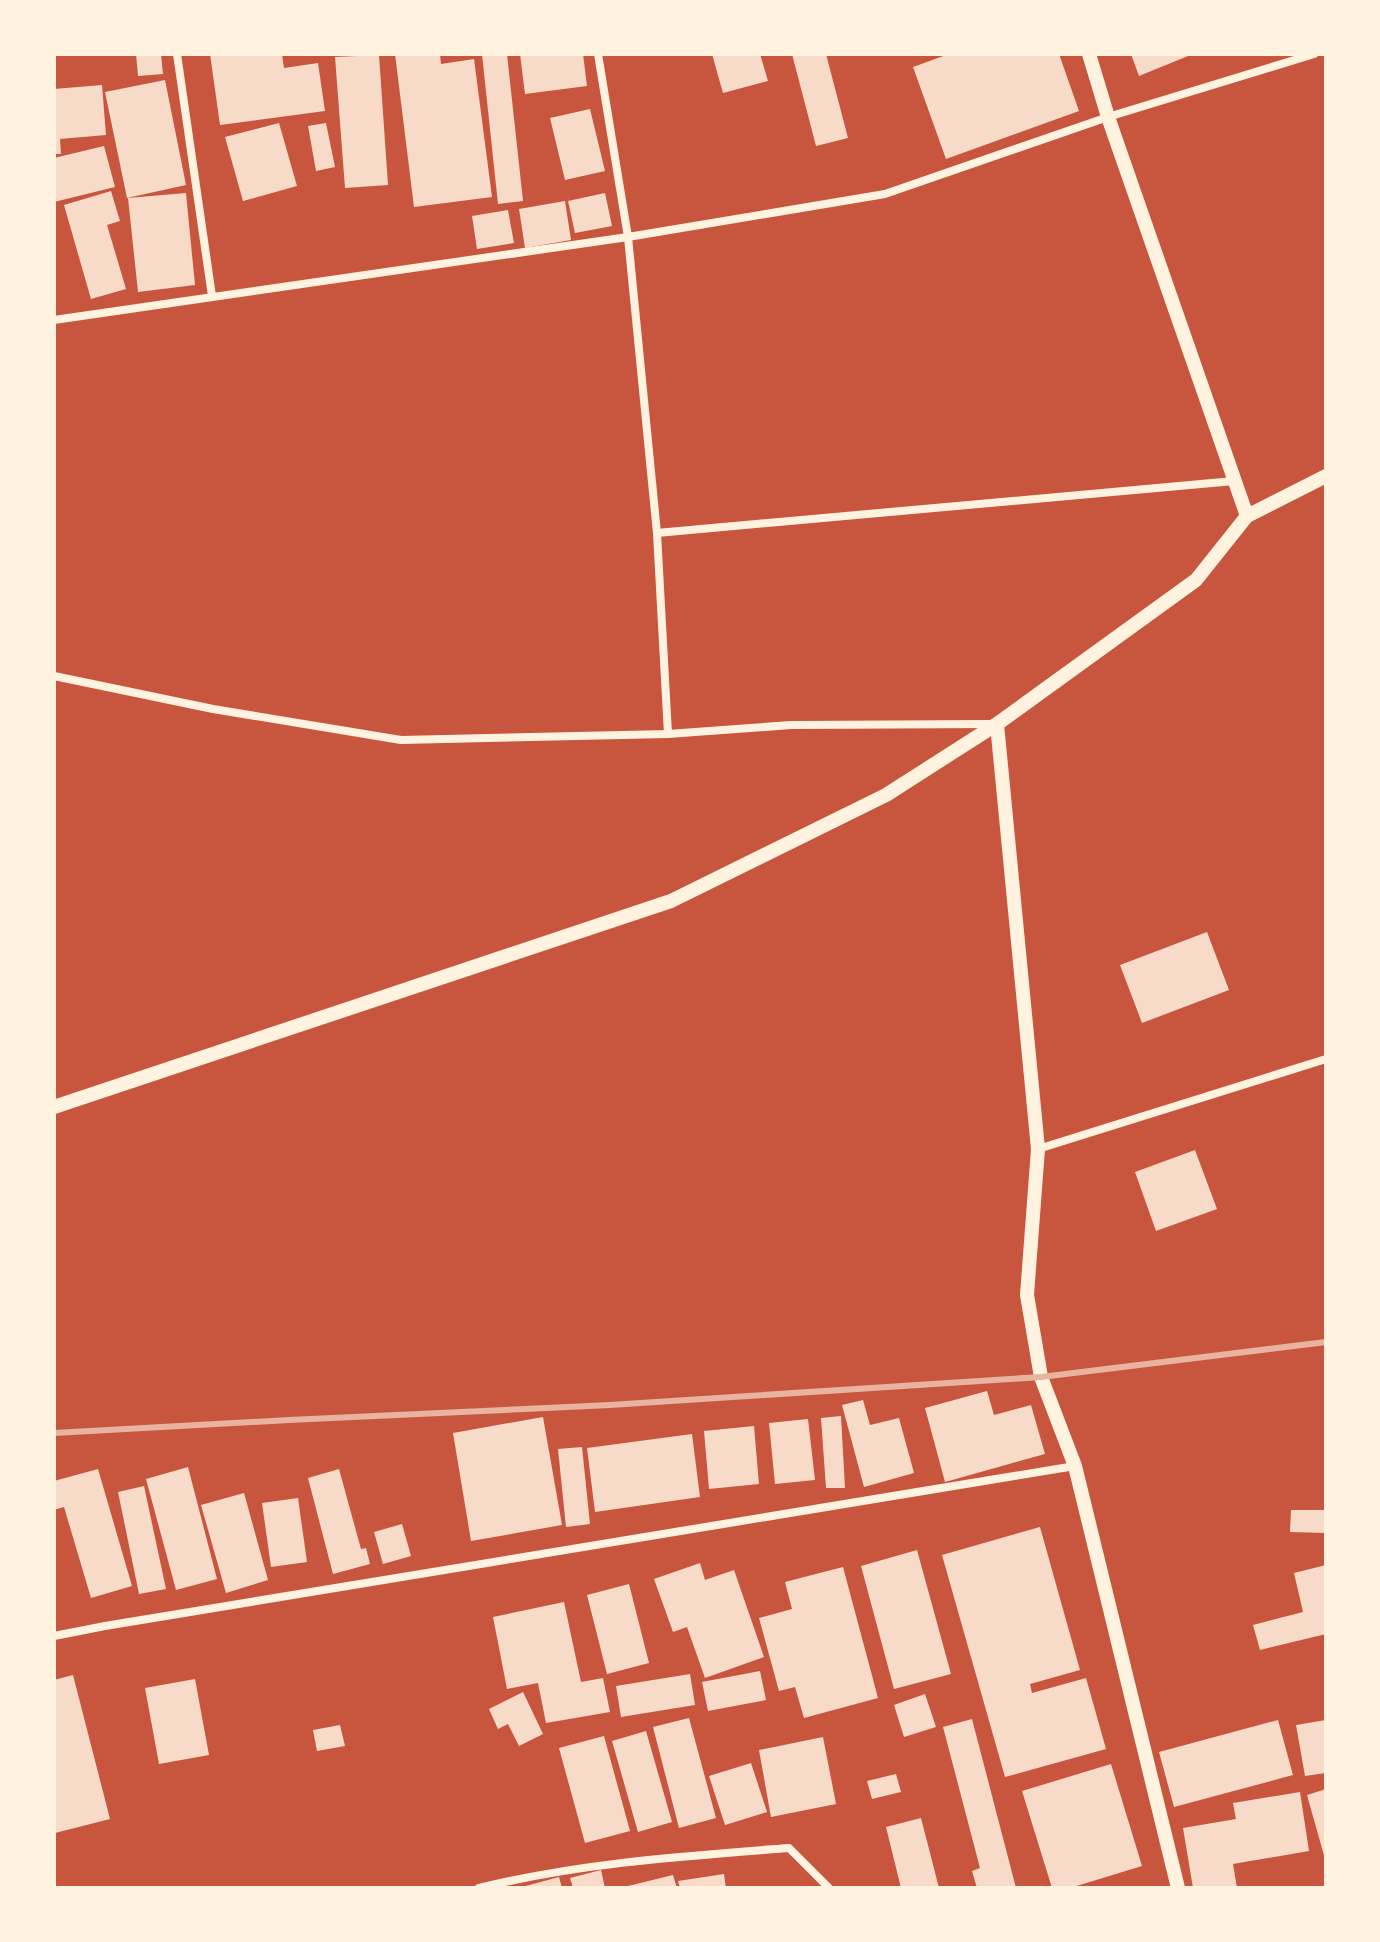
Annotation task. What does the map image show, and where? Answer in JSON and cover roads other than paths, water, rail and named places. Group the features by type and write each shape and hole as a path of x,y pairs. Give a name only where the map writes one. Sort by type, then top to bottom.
{"street":[{"path":"177,54 212,296"},
{"path":"598,54 628,237 657,533 668,734"},
{"path":"1089,54 1108,117 1247,516"},
{"path":"54,320 628,237 885,194 1108,117 1314,54"},
{"path":"54,1107 671,901 886,795 997,724 1196,580 1247,516 1326,476"},
{"path":"657,533 1234,481"},
{"path":"54,676 213,709 401,740 668,734 791,725 997,724"},
{"path":"997,724 1038,1149 1027,1295 1041,1377 1075,1466 1173,1887"},
{"path":"1038,1149 1326,1059"},
{"path":"54,1636 1075,1466"},
{"path":"479,1888 516,1879 644,1860 789,1848 829,1888"}],"railway":[{"path":"54,1433 610,1405 1041,1377 1326,1342"}]}
